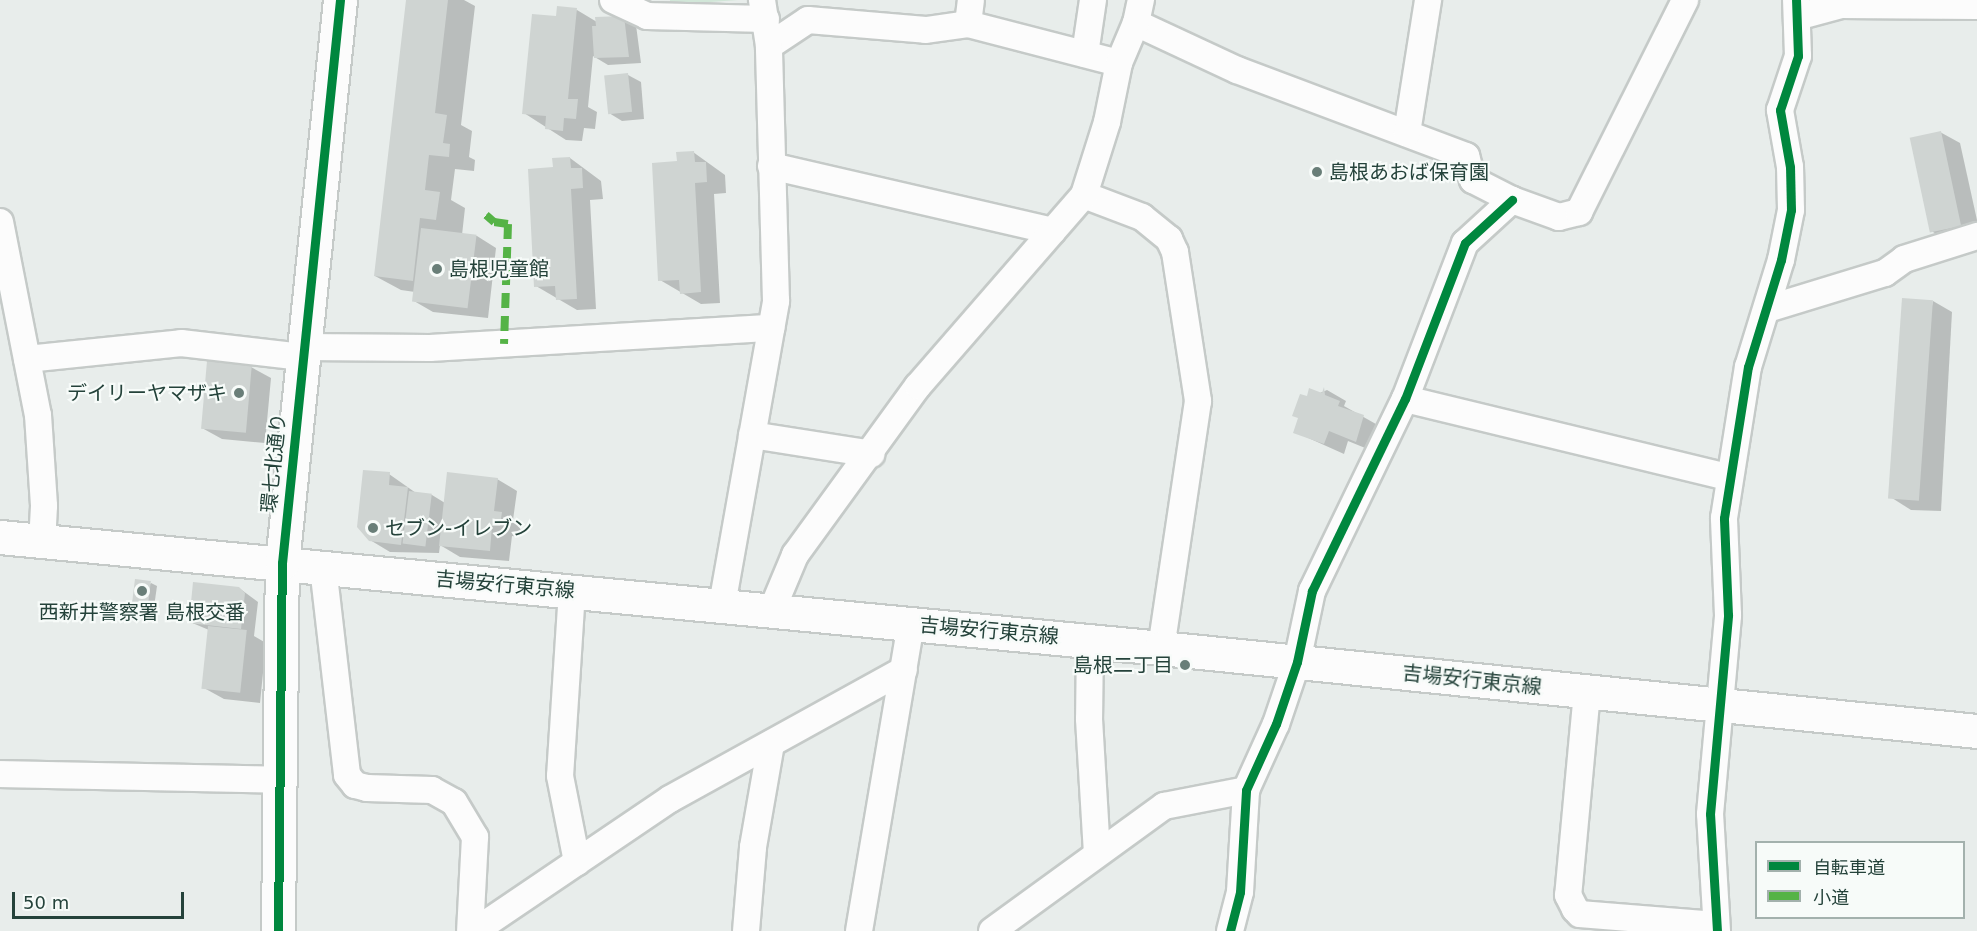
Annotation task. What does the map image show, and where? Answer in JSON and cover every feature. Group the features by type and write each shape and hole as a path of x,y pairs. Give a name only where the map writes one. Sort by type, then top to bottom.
{"main road":[{"name":"環七北通り","path":"278,931 282,563 340,0"},
{"name":"吉場安行東京線","path":"0,537 911,623 1977,731"}],"street":[{"path":"613,0 647,16 764,9 769,46 776,301 722,605"},
{"path":"1085,54 1093,0"},
{"path":"1407,133 1428,0"},
{"path":"772,610 795,555 872,454 918,386 1084,195 1107,122 1119,63 1139,12 1237,70 1466,156 1473,180 1512,200 1559,217 1579,212 1685,0"},
{"path":"1587,692 1568,895 1575,909 1580,914 1716,928 1710,814 1717,706 1728,615 1724,518 1728,477 1748,367 1767,309 1791,210 1790,166 1780,110 1798,56 1797,8 1841,5 1977,6"},
{"path":"769,46 808,20 926,30 969,12 1085,54 1119,63"},
{"path":"771,166 1053,231"},
{"path":"1084,195 1142,218 1169,239 1174,252 1198,400 1161,648"},
{"path":"1230,931 1240,892 1246,790 1276,724 1297,662 1312,591 1405,399 1466,243 1512,200"},
{"path":"0,222 39,423 44,506 42,541"},
{"path":"1767,309 1885,273 1904,259 1977,236"},
{"path":"27,359 181,343 303,352 430,348 771,328"},
{"path":"1405,399 1728,477"},
{"path":"752,435 872,454"},
{"path":"323,567 346,776 355,785 367,788 432,790 454,802 476,837 470,931"},
{"path":"572,591 560,776 577,862"},
{"path":"859,931 911,623"},
{"path":"1090,641 1090,730 1097,853"},
{"path":"475,931 670,799 903,670"},
{"path":"746,931 753,848 771,744"},
{"path":"0,774 279,780"},
{"path":"992,931 1164,806 1246,790"}],"green space":[{"path":"670,0 738,0 670,5"}],"building":[{"path":"406,0 448,0 435,113 447,115 443,143 450,144 449,157 429,155 425,190 440,192 436,220 420,218 413,281 374,276"},
{"path":"557,6 577,8 568,99 578,99 576,119 564,118 563,131 545,129 546,116 522,114 532,14 556,16"},
{"path":"624,16 629,57 594,58 592,26 596,26 595,17"},
{"path":"628,73 632,112 608,114 604,76"},
{"path":"1941,131 1961,226 1930,233 1910,138"},
{"path":"694,151 695,162 706,162 707,182 695,183 701,292 680,294 679,280 658,281 652,163 677,161 676,152"},
{"path":"570,157 571,168 582,168 583,188 571,189 577,299 556,300 555,286 534,287 528,169 553,167 552,158"},
{"path":"421,228 477,235 468,308 412,301"},
{"path":"1902,298 1933,300 1919,501 1888,499"},
{"path":"207,361 252,365 246,433 201,429"},
{"path":"1324,387 1325,395 1340,401 1338,406 1364,415 1356,442 1329,431 1324,444 1293,433 1298,418 1292,416 1300,394 1307,396 1309,388 1322,393"},
{"path":"363,470 390,472 389,485 408,487 401,545 369,541 357,527"},
{"path":"447,472 498,478 494,511 502,512 500,526 492,526 490,551 439,546"},
{"path":"409,491 432,494 425,546 403,544"},
{"path":"135,579 151,581 148,607 132,605"},
{"path":"193,582 239,587 245,593 241,629 189,623"},
{"path":"208,626 247,630 240,693 201,689"}],"marked path":[{"path":"486,215 494,222 508,224 504,344"}],"cycle path":[{"path":"278,931 282,563 340,0"},
{"path":"1717,931 1710,814 1728,615 1724,518 1748,367 1781,260 1791,210 1790,167 1780,110 1798,56 1796,0"},
{"path":"1230,931 1240,892 1246,790 1276,724 1297,662 1312,591 1405,399 1465,243 1512,200"}],"place":[{"name":"島根あおば保育園","path":"1317,172"},
{"name":"島根児童館","path":"437,269"},
{"name":"デイリーヤマザキ","path":"239,393"},
{"name":"セブン-イレブン","path":"373,528"},
{"name":"西新井警察署 島根交番","path":"142,591"},
{"name":"島根二丁目","path":"1185,665"}]}
